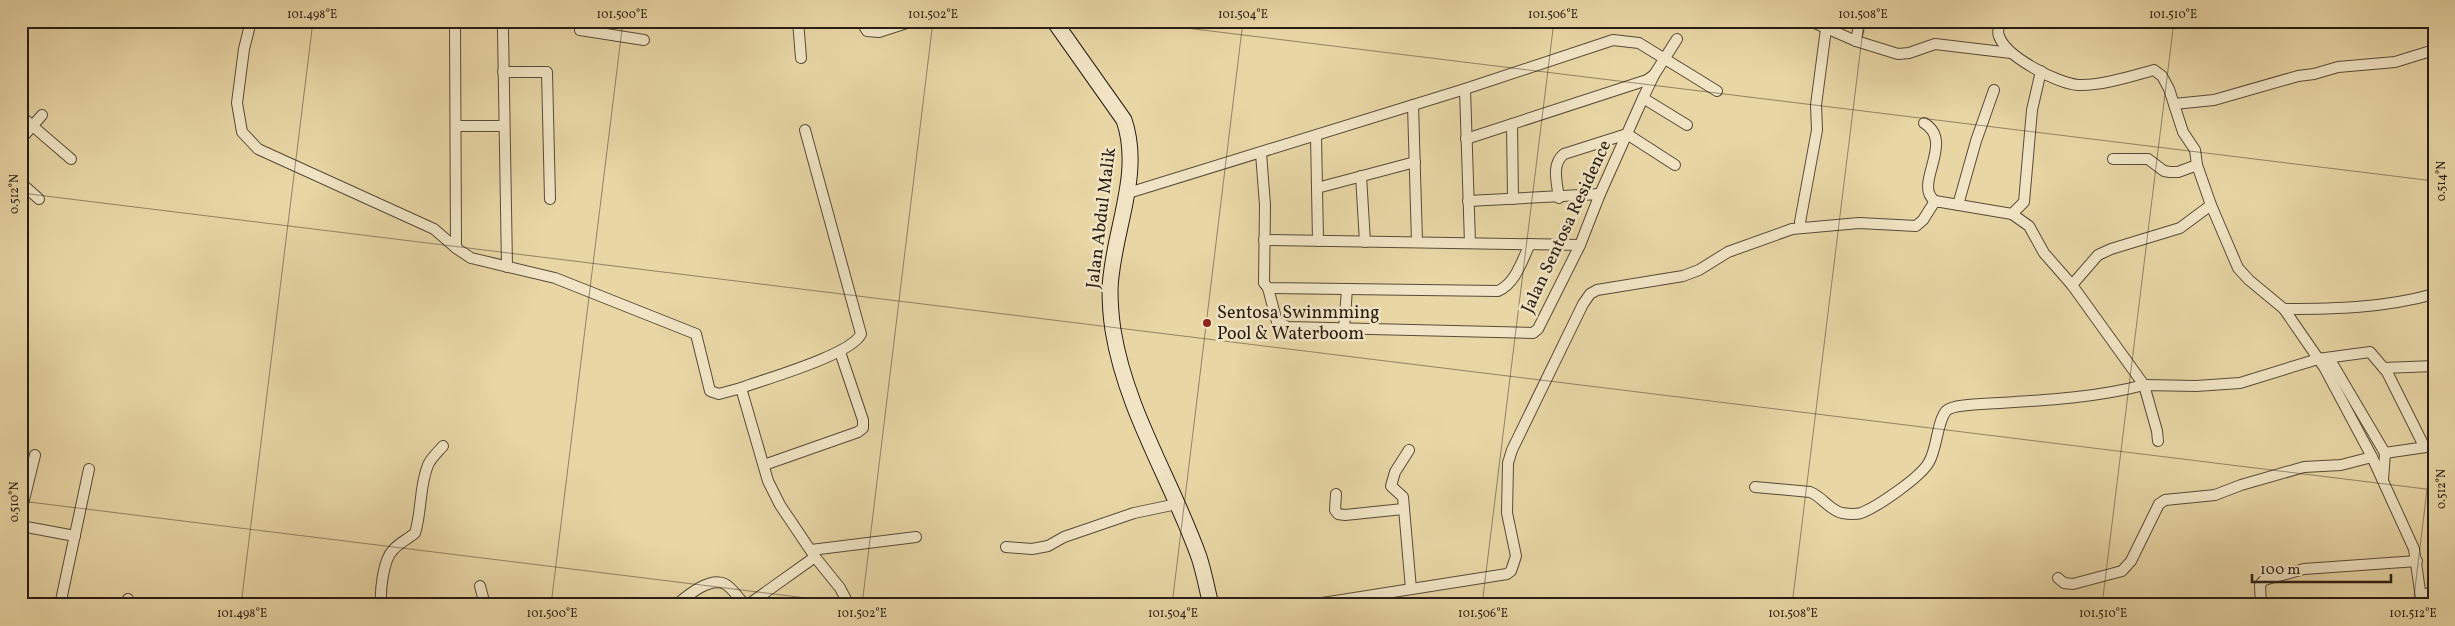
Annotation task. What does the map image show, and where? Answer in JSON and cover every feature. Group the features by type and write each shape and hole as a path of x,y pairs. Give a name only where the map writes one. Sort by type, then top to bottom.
{"street":[{"path":"251,21 244,49 237,104 242,132 250,142 268,154 306,169 434,229 471,258 555,278 696,334 712,394 741,388 840,352 858,339 861,334 805,130"},
{"path":"456,21 456,248"},
{"path":"580,21 580,30 644,40"},
{"path":"798,21 801,58"},
{"path":"861,21 867,31 879,32 913,21"},
{"name":"Jalan Abdul Malik","path":"1054,21 1124,120 1131,139 1126,194 1110,288 1113,328 1123,374 1138,415 1199,558 1210,605"},
{"path":"1810,21 1856,41 1898,54 1909,53 1935,44 2011,53"},
{"path":"1856,41 1860,21"},
{"path":"2000,21 1998,34 2001,42 2011,53 2055,80 2079,85 2154,70 2162,76 2183,132 2195,150 2211,205 2238,268 2284,310 2323,358 2385,453 2383,484"},
{"path":"1802,227 1800,222 1817,130 1816,105 1826,29"},
{"path":"503,30 507,267"},
{"name":"Jalan Sentosa Residence","path":"1268,288 1277,322 1288,327 1533,333 1538,329 1580,245 1600,194 1654,75 1677,39"},
{"path":"1126,194 1465,89 1613,40 1639,43 1717,91"},
{"path":"2174,104 2214,100 2298,76 2338,68 2395,62 2434,50"},
{"path":"504,72 547,72 550,199"},
{"path":"2012,214 2024,202 2032,110 2042,72"},
{"path":"1466,139 1647,80 1654,75"},
{"path":"1465,89 1470,243"},
{"path":"1958,206 1976,141 1994,90"},
{"path":"1643,98 1687,125"},
{"path":"1413,105 1417,242"},
{"path":"21,139 42,115"},
{"path":"21,116 71,159"},
{"path":"1924,123 1933,128 1937,136 1928,185 1929,194 1935,201 2012,214 2029,226 2044,253 2072,285 2144,385 2158,441"},
{"path":"1512,124 1513,199"},
{"path":"457,126 504,126"},
{"path":"1559,198 1556,165 1559,158 1564,154 1628,134 1676,165"},
{"path":"1316,136 1318,241"},
{"path":"1261,153 1265,205 1264,283 1268,288 1498,291 1505,288 1512,280 1530,244"},
{"path":"2113,159 2148,159 2164,171 2170,172 2178,172 2198,165"},
{"path":"1317,188 1415,162"},
{"path":"1361,176 1364,242"},
{"path":"21,183 39,199"},
{"path":"1468,201 1559,198 1600,194"},
{"path":"1310,605 1511,572 1516,556 1507,513 1508,463 1512,450 1590,294 1605,288 1683,276 1699,270 1728,252 1802,227 1859,223 1916,226 1924,220 1935,201"},
{"path":"2072,285 2098,255 2111,249 2180,228 2211,205"},
{"path":"1264,240 1580,245"},
{"path":"1344,329 1347,289"},
{"path":"2284,310 2355,308 2406,302 2434,294"},
{"path":"764,465 858,432 863,428 863,420 840,352"},
{"path":"1755,487 1810,492 1818,495 1831,508 1839,512 1858,514 1870,509 1928,465 1936,449 1942,420 1950,409 1968,405 2123,391 2144,385 2196,386 2240,383 2323,358 2370,352 2384,368 2430,447 2385,453"},
{"path":"2323,358 2372,457 2414,549 2422,600 2434,592"},
{"path":"2384,368 2434,366"},
{"path":"741,388 764,465 780,505 813,554 840,588 846,603"},
{"path":"381,605 382,581 389,555 393,549 415,533 422,487 428,464 443,446"},
{"path":"1409,450 1391,482 1391,486 1403,496 1404,531 1410,561 1411,589"},
{"path":"21,512 35,455"},
{"path":"2058,578 2073,584 2122,571 2131,561 2159,504 2165,500 2215,495 2241,485 2304,467 2341,465 2372,457"},
{"path":"60,605 89,469"},
{"path":"1336,494 1334,510 1338,514 1345,515 1404,509"},
{"path":"1006,547 1032,549 1048,546 1064,537 1134,513 1177,504"},
{"path":"21,526 75,536"},
{"path":"676,605 694,591 720,582 727,585 745,604 749,604 813,554 916,537"},
{"path":"2261,605 2260,585 2264,580 2272,577 2304,569 2417,562"},
{"path":"480,586 484,605"}],"place":[{"name":"Sentosa Swinmming Pool & Waterboom","path":"1207,323"}]}
